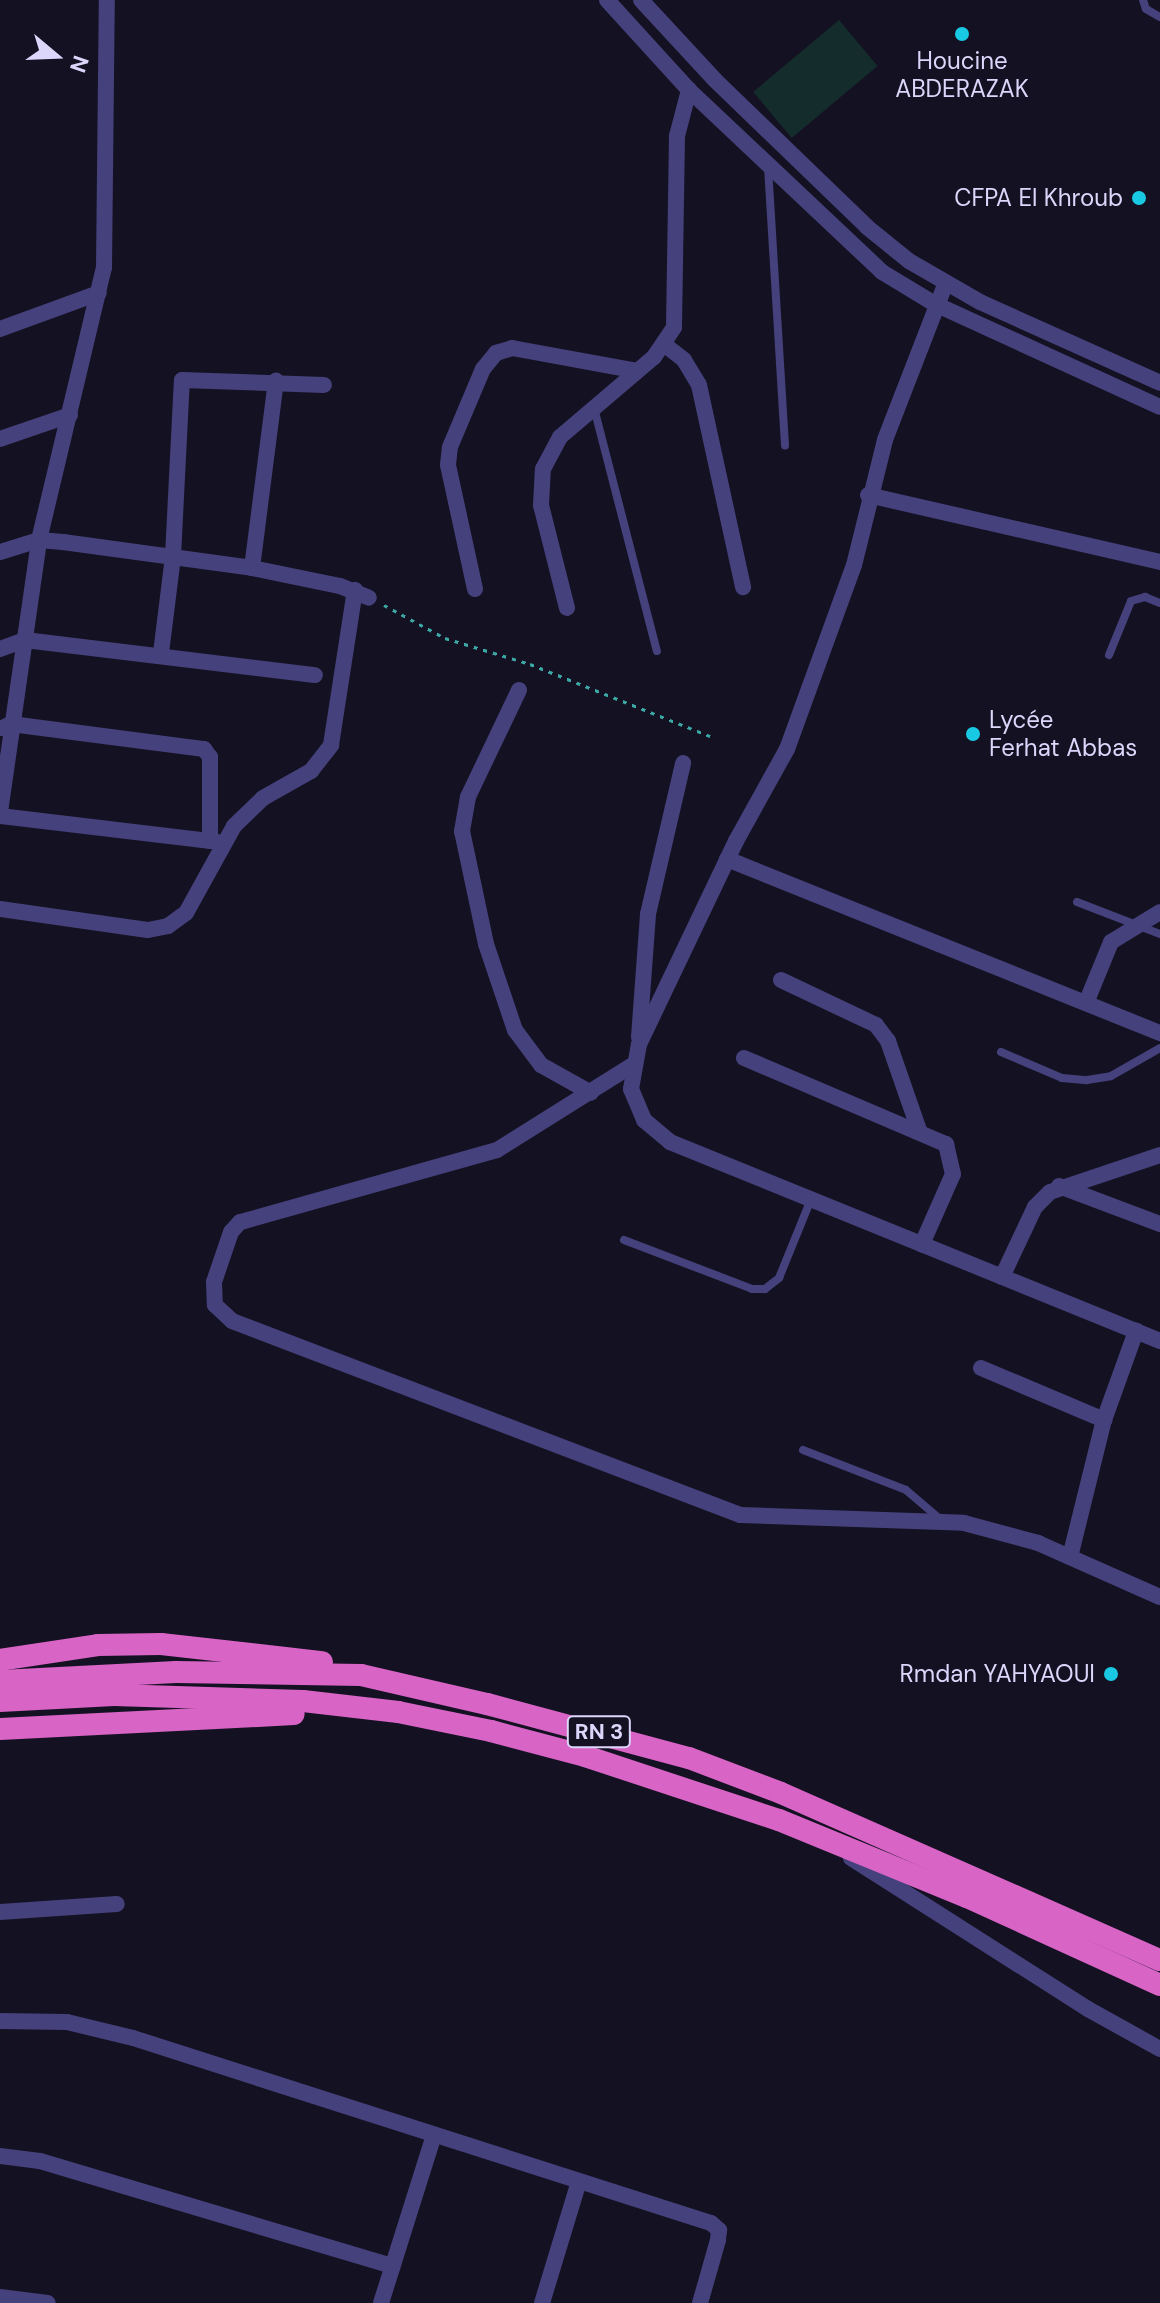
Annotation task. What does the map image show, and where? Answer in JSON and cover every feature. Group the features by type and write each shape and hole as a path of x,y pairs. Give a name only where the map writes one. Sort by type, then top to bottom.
{"highway":[{"path":"0,1660 98,1645 216,1646 319,1661 361,1675"},
{"name":"RN 3","path":"0,1681 137,1672 361,1675 590,1729 689,1758 878,1833 1160,1960"},
{"name":"RN 3","path":"0,1701 114,1695 356,1706 585,1756 809,1832 1160,1985"},
{"path":"0,1729 310,1714 356,1706"}],"street":[{"path":"107,0 106,244 99,293 39,540 25,640 5,726 0,814 216,842"},
{"path":"607,0 689,90 866,258 935,304 1160,407"},
{"path":"641,0 715,80 867,227 945,285 1160,383"},
{"path":"567,608 541,505 541,481 553,447 665,345 678,307 676,154 689,90"},
{"path":"945,285 935,304 868,495 854,565 787,749 727,859 639,1044 631,1066 633,1100 660,1136 1160,1341"},
{"path":"0,329 99,293"},
{"path":"665,345 684,360 699,385 743,587"},
{"path":"475,589 448,465 450,447 483,369 496,353 512,348 637,371"},
{"path":"161,653 173,556 182,380 324,385"},
{"path":"252,568 276,381"},
{"path":"0,439 70,415"},
{"path":"868,495 1160,562"},
{"path":"0,552 39,540 252,568 362,594 331,745 311,771 248,811 216,842 186,913 158,929 0,909"},
{"path":"0,649 25,640 161,653 315,675"},
{"path":"519,690 468,797 462,831 486,944 515,1030 541,1065 591,1093"},
{"path":"5,726 204,749 210,757 216,842"},
{"path":"639,1044 648,914 683,763"},
{"path":"727,859 1160,1033"},
{"path":"1086,1003 1111,942 1160,912"},
{"path":"781,980 876,1025 888,1041 919,1130"},
{"path":"744,1058 946,1144 954,1166 922,1244"},
{"path":"631,1066 497,1150 240,1222 231,1232 214,1282 215,1305 232,1321 740,1515 770,1520 940,1519 1013,1535 1160,1597"},
{"path":"1002,1277 1035,1207 1059,1186 1160,1155"},
{"path":"1059,1186 1160,1224"},
{"path":"1070,1557 1104,1420 1136,1331"},
{"path":"981,1368 1104,1420"},
{"path":"809,1832 1088,2009 1160,2049"},
{"path":"0,1912 117,1904"},
{"path":"0,2021 97,2028 579,2181 719,2230 700,2303"},
{"path":"381,2303 434,2135"},
{"path":"0,2156 40,2161 393,2266"},
{"path":"542,2303 579,2181"},
{"path":"0,2297 48,2303"}],"lane":[{"path":"1143,0 1146,9 1160,17"},
{"path":"767,162 785,445"},
{"path":"594,407 657,651"},
{"path":"1109,655 1131,601 1145,597 1160,603"},
{"path":"1077,902 1160,934"},
{"path":"1001,1052 1062,1078 1087,1080 1111,1076 1160,1048"},
{"path":"624,1240 752,1289 765,1289 779,1278 811,1199"},
{"path":"803,1450 906,1490 940,1519"}],"path":[{"path":"362,594 445,638 530,664 710,736"}],"green space":[{"path":"839,20 878,66 792,138 753,92"}],"place":[{"name":"Houcine ABDERAZAK","path":"962,34"},
{"name":"CFPA El Khroub","path":"1139,198"},
{"name":"Lycée Ferhat Abbas","path":"973,734"},
{"name":"Rmdan YAHYAOUI","path":"1111,1674"}]}
